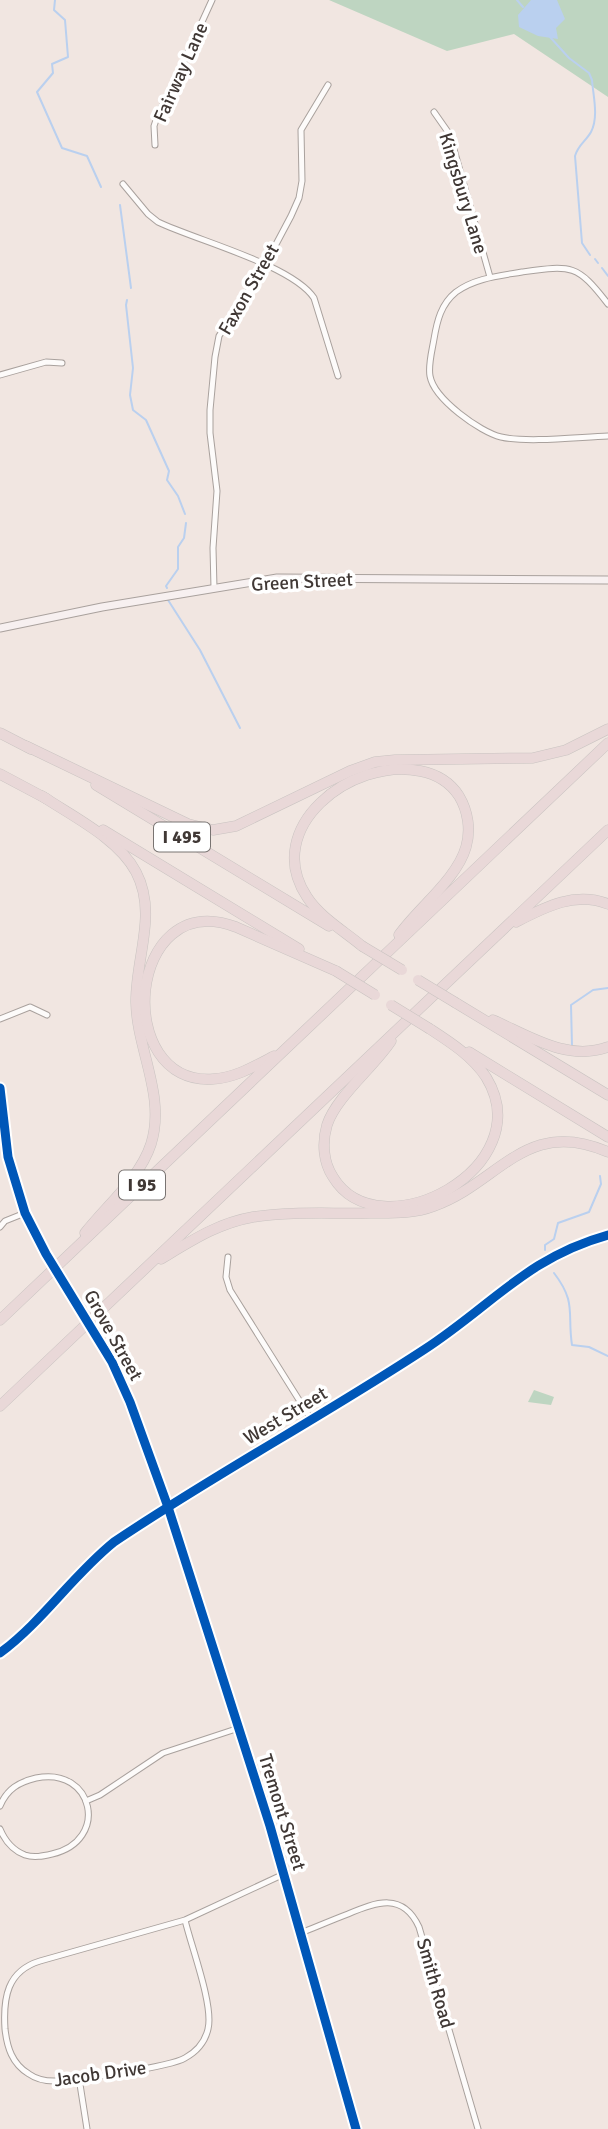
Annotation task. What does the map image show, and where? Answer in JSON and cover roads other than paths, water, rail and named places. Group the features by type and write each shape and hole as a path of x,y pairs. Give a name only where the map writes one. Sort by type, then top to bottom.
{"highway":[{"path":"26,746 191,826 213,830 240,824 369,764 395,760 514,760 538,757 572,747 608,729"},
{"name":"I 495","path":"0,733 103,789 608,1095"},
{"name":"I 95","path":"0,1320 608,743"},
{"path":"362,946 320,912 304,892 295,864 296,847 301,832 325,797 344,783 362,775 395,768 433,775 452,787 463,804 468,827 466,847 455,869 384,956"},
{"name":"I 495","path":"0,774 114,837 608,1137"},
{"path":"42,796 116,846 132,864 141,882 146,919 136,1005 156,1113 152,1140 141,1165 64,1259"},
{"path":"0,1406 608,830"},
{"path":"506,927 567,900 585,899 608,904"},
{"path":"284,1051 246,1070 222,1078 196,1078 172,1068 157,1049 146,1016 145,986 157,950 182,929 197,923 218,922 236,927 336,971"},
{"path":"456,1003 566,1051 587,1052 608,1047"},
{"path":"401,1026 380,1058 335,1108 325,1136 326,1159 337,1183 355,1197 381,1204 419,1202 454,1187 481,1161 495,1132 497,1108 486,1077 463,1052 430,1028"},
{"path":"146,1268 204,1234 242,1219 269,1215 414,1212 447,1201 516,1155 537,1146 575,1143 608,1152"}],"main road":[{"name":"Green Street","path":"0,628 214,587 277,578 608,580"}],"street":[{"name":"Fairway Lane","path":"155,145 154,126 158,114 212,0"},
{"name":"Faxon Street","path":"214,587 213,548 217,491 210,410 219,336 265,265 299,198 302,181 301,130 328,85"},
{"name":"Kingsbury Lane","path":"435,112 448,132 453,146 490,277"},
{"path":"123,184 148,214 159,222 265,265 307,287 314,298 338,376"},
{"path":"608,304 589,279 569,268 554,267 490,277 471,283 456,293 440,313 430,367 430,375 437,392 447,403 500,437 516,439 608,436"},
{"path":"0,376 46,362 62,363"},
{"path":"0,1019 30,1007 47,1015"},
{"name":"Grove Street","path":"0,1088 8,1157 24,1213 122,1381 168,1507"},
{"path":"0,1227 5,1221 24,1213"},
{"name":"West Street","path":"0,1653 33,1626 100,1554 168,1507 437,1341 536,1266 571,1248 608,1236"},
{"path":"228,1256 226,1277 230,1290 311,1419"},
{"name":"Tremont Street","path":"168,1507 284,1874 356,2129"},
{"path":"86,1801 100,1795 163,1753 239,1728"},
{"path":"0,1806 5,1795 26,1780 44,1776 57,1777 69,1781 79,1790 89,1813 85,1832 72,1847 36,1857 23,1854 8,1843 0,1829"},
{"name":"Jacob Drive","path":"184,1920 209,2013 208,2029 201,2044 190,2056 175,2062 54,2081 43,2080 27,2073 14,2061 7,2044 5,1993 13,1979 25,1967 184,1920 284,1874"},
{"name":"Smith Road","path":"301,1933 379,1903 398,1905 413,1916 419,1927 478,2129"},
{"path":"79,2078 87,2129"}],"water":[{"path":"531,0 557,0 565,19 556,28 558,39 538,36 519,27 518,15"}],"waterway":[{"path":"55,0 54,10 65,20 68,57 52,64 53,73 37,92 62,148 87,156 101,187"},
{"path":"517,0 523,7"},
{"path":"550,37 569,58 589,73 592,80 595,113 593,126 575,156 582,243 590,255"},
{"path":"120,205 131,288"},
{"path":"595,259 598,263"},
{"path":"602,268 608,276"},
{"path":"127,300 133,368 130,395 133,410 146,420 169,471 167,480 178,496 185,514"},
{"path":"167,588 178,569 178,547 184,538 186,523"},
{"path":"168,600 200,650 240,728"},
{"path":"572,1046 571,1005 593,990 608,988"},
{"path":"545,1250 545,1245 554,1239 558,1223 589,1212 601,1184 600,1176"},
{"path":"554,1273 566,1292 570,1308 572,1345 589,1347 608,1356"}]}
